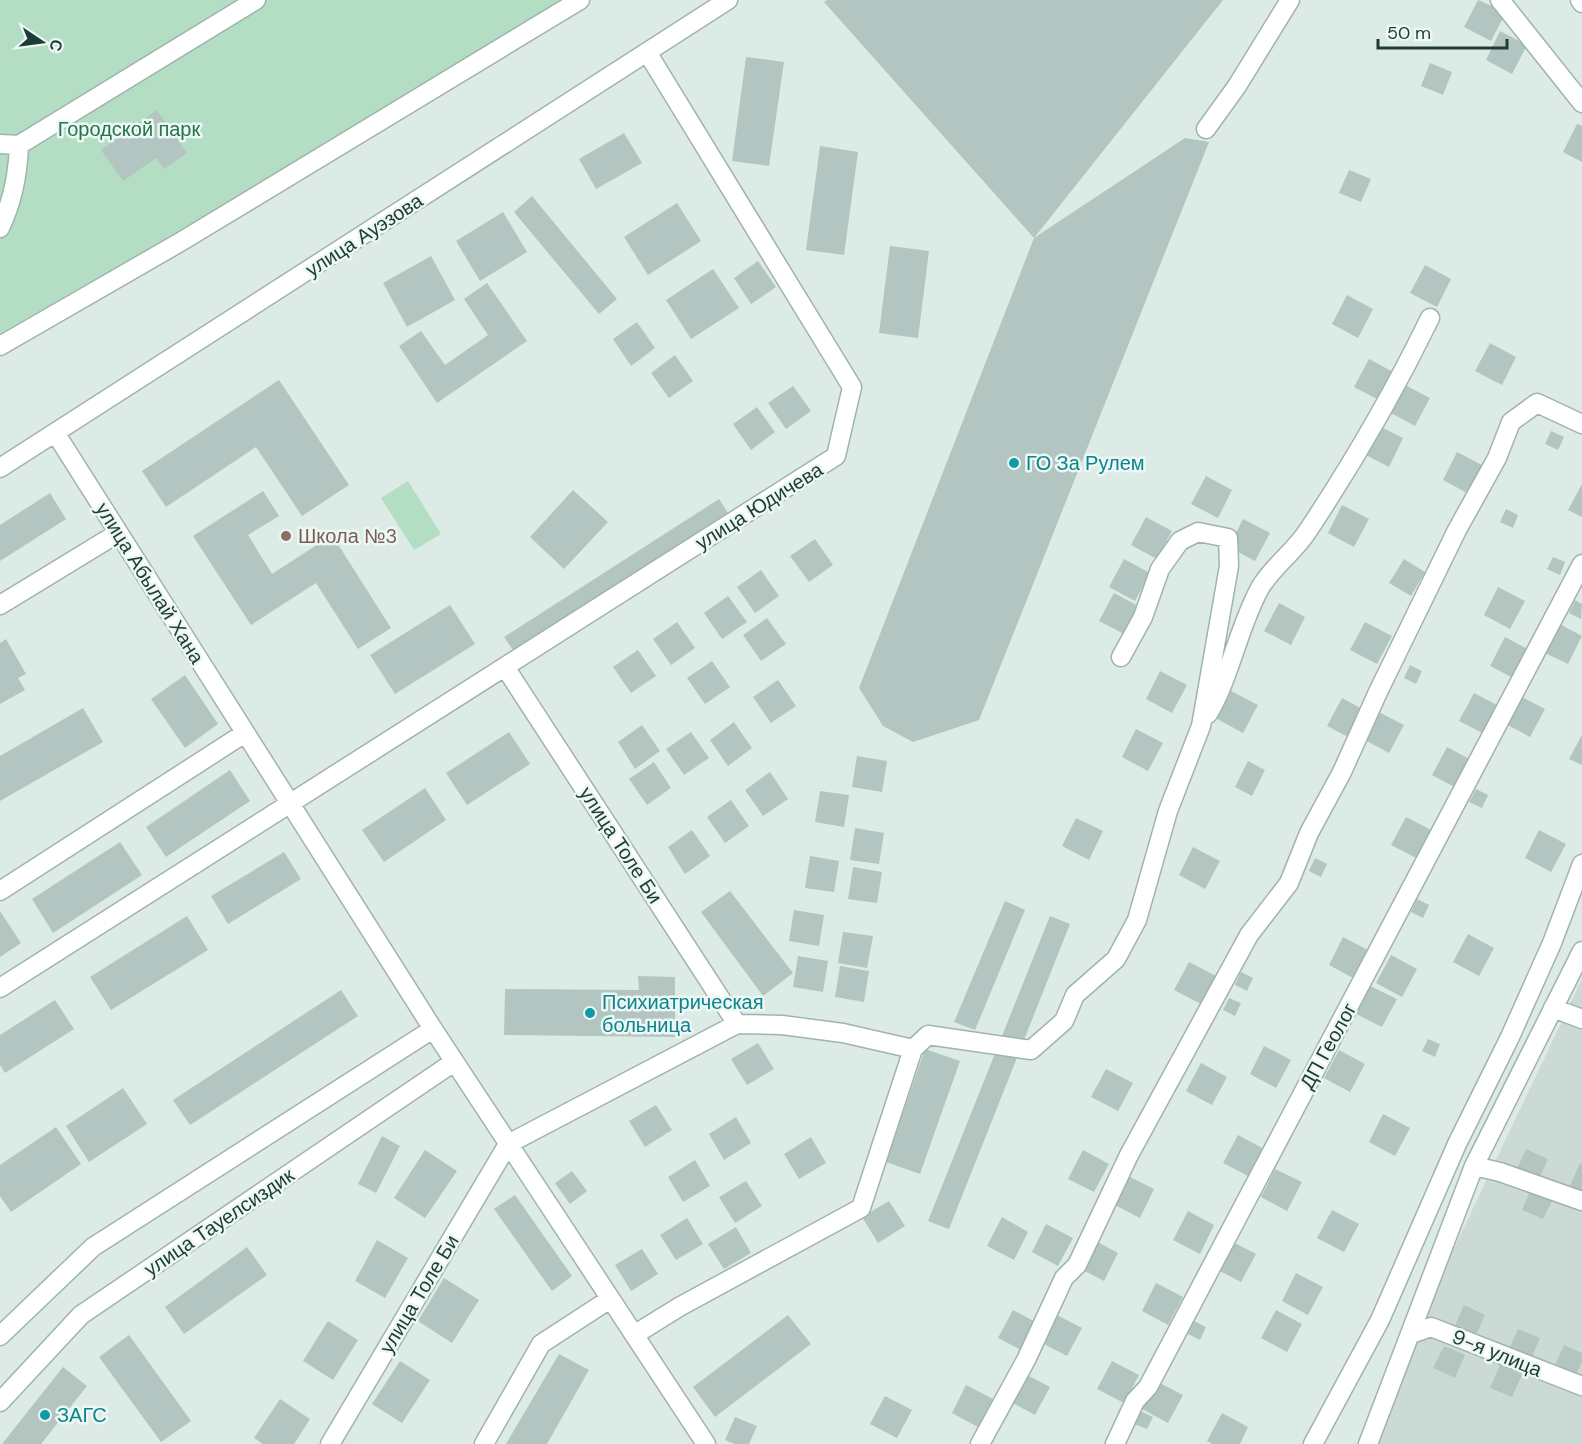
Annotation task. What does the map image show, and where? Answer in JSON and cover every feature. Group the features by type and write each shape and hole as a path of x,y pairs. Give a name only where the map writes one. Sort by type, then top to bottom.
{"street":[{"path":"0,144 19,145 256,0"},
{"path":"0,346 182,241 580,0"},
{"name":"улица Ауэзова","path":"0,468 728,0"},
{"path":"1206,129 1237,86 1290,0"},
{"path":"1500,0 1582,103"},
{"name":"улица Юдичева","path":"290,803 836,456 852,387 647,52"},
{"path":"0,228 10,208 18,174 19,145"},
{"path":"634,1335 680,1307 861,1208 913,1049 928,1035 1031,1050 1064,1021 1075,995 1116,959 1137,920 1168,811 1201,726 1220,694 1235,647 1261,586 1301,540 1333,492 1380,417 1430,318"},
{"path":"980,1444 1026,1360 1064,1278 1077,1265 1129,1155 1249,935 1289,883 1309,833 1342,772 1378,692 1457,530 1497,458 1511,422 1537,403 1582,424"},
{"name":"улица Абылай Хана","path":"56,434 454,1062 706,1444"},
{"path":"1121,657 1143,617 1160,569 1180,541 1198,532 1228,538 1229,566 1201,726"},
{"path":"0,605 118,533"},
{"name":"ДП Геолог","path":"1115,1444 1135,1401 1148,1387 1251,1188 1374,963 1429,851 1582,564"},
{"name":"улица Толе Би","path":"505,667 737,1024"},
{"path":"0,891 245,733"},
{"path":"0,988 290,803"},
{"path":"1313,1444 1380,1320 1457,1144 1510,1037 1552,943 1582,864"},
{"path":"1368,1444 1411,1334 1429,1278 1474,1166 1582,951"},
{"path":"1553,1008 1582,1019"},
{"path":"508,1144 737,1024 782,1025 843,1033 913,1049"},
{"path":"0,1336 93,1247 433,1029"},
{"name":"улица Тауелсиздик","path":"0,1402 81,1315 454,1062"},
{"name":"улица Толе Би","path":"330,1444 508,1144"},
{"path":"1474,1166 1500,1172 1582,1201"},
{"path":"484,1444 541,1344 610,1299"},
{"name":"9-я улица","path":"1411,1334 1431,1327 1582,1386"}],"shaded area":[{"path":"1582,979 1582,1444 1361,1444"}],"green space":[{"name":"Городской парк","path":"0,0 589,0 0,357"},
{"path":"408,481 441,534 414,550 381,498"}],"building":[{"path":"827,0 1223,0 1034,238 824,2"},
{"path":"1478,0 1506,12 1491,41 1464,27"},
{"path":"1500,31 1527,45 1512,74 1486,60"},
{"path":"746,57 784,62 769,166 732,161"},
{"path":"1430,63 1452,72 1443,95 1421,86"},
{"path":"157,110 187,153 164,169 156,158 123,181 101,150"},
{"path":"1577,124 1582,126 1582,162 1563,152"},
{"path":"624,133 642,163 596,189 579,159"},
{"name":"ГО За Рулем","path":"1185,138 1209,142 979,720 913,742 883,726 859,688 1034,238"},
{"path":"820,146 858,152 844,255 806,250"},
{"path":"1349,170 1371,179 1361,202 1339,193"},
{"path":"532,196 617,299 599,314 514,212"},
{"path":"677,203 701,241 648,275 624,237"},
{"path":"503,212 527,252 480,281 456,241"},
{"path":"890,246 929,251 918,338 879,333"},
{"path":"431,256 455,300 407,327 383,283"},
{"path":"758,261 776,287 751,304 734,278"},
{"path":"1425,265 1451,279 1437,307 1410,293"},
{"path":"713,269 739,308 691,339 666,300"},
{"path":"487,283 527,341 437,403 399,346 421,331 445,365 488,335 464,299"},
{"path":"1347,295 1373,309 1358,338 1332,324"},
{"path":"637,322 655,348 631,366 613,339"},
{"path":"1490,343 1516,357 1502,385 1475,371"},
{"path":"675,355 693,381 669,398 651,373"},
{"path":"1369,359 1395,373 1381,401 1354,387"},
{"path":"279,380 349,485 302,516 256,447 166,507 142,471"},
{"path":"1403,384 1430,398 1415,426 1389,412"},
{"path":"793,386 811,411 786,429 768,403"},
{"path":"757,407 775,432 751,450 733,424"},
{"path":"1377,425 1403,438 1389,467 1362,453"},
{"path":"1551,431 1564,437 1558,450 1545,444"},
{"path":"1457,452 1484,466 1469,494 1443,480"},
{"path":"1206,476 1232,490 1218,518 1191,504"},
{"path":"1582,484 1582,517 1568,510"},
{"path":"573,490 608,522 564,569 530,537"},
{"path":"263,491 279,516 248,535 272,574 332,535 391,628 358,649 316,583 251,625 193,536"},
{"path":"50,493 66,519 0,561 0,525"},
{"path":"719,499 728,513 513,650 504,637"},
{"path":"1342,505 1369,519 1354,547 1328,533"},
{"path":"1506,509 1518,515 1513,528 1500,522"},
{"path":"1146,517 1172,531 1157,559 1131,545"},
{"path":"1243,519 1270,533 1255,561 1229,547"},
{"path":"815,539 833,565 809,582 790,556"},
{"path":"1553,557 1565,562 1560,575 1547,569"},
{"path":"1124,559 1150,573 1135,601 1109,587"},
{"path":"1404,559 1425,572 1411,596 1389,583"},
{"path":"761,570 779,596 755,613 737,587"},
{"path":"1498,587 1525,601 1510,629 1484,615"},
{"path":"1114,593 1140,607 1126,635 1099,621"},
{"path":"728,596 747,622 722,639 704,613"},
{"path":"1575,600 1582,604 1581,619 1569,613"},
{"path":"1279,603 1305,617 1291,645 1264,631"},
{"path":"450,605 475,644 395,694 370,655"},
{"path":"767,618 786,644 761,661 743,635"},
{"path":"677,622 695,648 671,665 653,639"},
{"path":"1365,622 1392,636 1377,664 1350,650"},
{"path":"1556,622 1582,636 1568,664 1541,651"},
{"path":"1505,637 1531,651 1517,680 1490,666"},
{"path":"6,639 26,674 18,678 25,690 0,704 0,643"},
{"path":"638,650 656,676 631,693 613,667"},
{"path":"712,661 730,687 705,704 687,678"},
{"path":"1410,665 1422,671 1416,684 1404,678"},
{"path":"1160,671 1187,685 1172,713 1146,699"},
{"path":"185,675 218,724 185,748 151,699"},
{"path":"778,680 796,706 771,723 753,697"},
{"path":"1231,691 1258,705 1243,733 1217,719"},
{"path":"1474,693 1501,707 1486,735 1459,721"},
{"path":"1518,695 1545,709 1530,737 1504,723"},
{"path":"1342,698 1368,712 1354,740 1327,726"},
{"path":"83,708 103,742 0,801 0,756"},
{"path":"1377,711 1404,725 1389,753 1363,739"},
{"path":"734,722 752,748 728,766 710,740"},
{"path":"642,725 660,751 635,769 618,742"},
{"path":"1136,729 1163,743 1148,771 1122,757"},
{"path":"509,732 530,764 467,805 446,773"},
{"path":"691,732 709,758 684,775 666,749"},
{"path":"1582,735 1582,765 1569,759"},
{"path":"1447,747 1473,761 1458,789 1432,775"},
{"path":"857,756 887,761 882,792 852,787"},
{"path":"1248,761 1265,770 1252,796 1235,787"},
{"path":"654,762 671,788 647,805 629,779"},
{"path":"230,770 250,801 166,857 146,827"},
{"path":"770,772 788,799 763,816 745,790"},
{"path":"425,788 446,820 384,862 362,830"},
{"path":"1476,789 1488,795 1482,808 1469,802"},
{"path":"820,791 849,795 844,827 815,822"},
{"path":"731,800 749,826 725,843 707,817"},
{"path":"1406,817 1433,831 1418,859 1391,845"},
{"path":"1076,818 1103,831 1089,860 1062,846"},
{"path":"855,828 884,833 879,864 850,860"},
{"path":"692,830 710,856 685,874 668,847"},
{"path":"1539,830 1566,844 1551,872 1525,858"},
{"path":"120,842 142,875 53,933 32,899"},
{"path":"1193,847 1220,861 1205,889 1179,875"},
{"path":"284,852 301,879 228,924 211,896"},
{"path":"810,856 839,861 834,892 805,888"},
{"path":"1315,858 1327,864 1321,877 1309,871"},
{"path":"853,867 882,872 877,903 848,899"},
{"path":"730,891 793,973 763,996 701,912"},
{"path":"1417,899 1429,905 1423,918 1411,912"},
{"path":"1005,901 1025,910 975,1030 954,1022"},
{"path":"794,910 824,915 819,946 789,941"},
{"path":"0,911 21,943 0,957"},
{"path":"187,916 208,950 111,1010 90,977"},
{"path":"1050,916 1070,924 949,1229 928,1221"},
{"path":"843,932 873,936 867,968 838,963"},
{"path":"1468,934 1494,948 1479,976 1453,962"},
{"path":"1343,937 1370,951 1355,979 1329,965"},
{"path":"1391,955 1417,969 1402,997 1376,983"},
{"path":"798,956 828,961 823,992 793,987"},
{"path":"1189,962 1216,976 1201,1004 1174,990"},
{"path":"840,966 869,971 864,1002 835,997"},
{"path":"1241,972 1253,978 1247,991 1235,985"},
{"name":"Психиатрическая больница","path":"638,976 675,977 675,1037 504,1035 505,989 639,990"},
{"path":"1370,986 1397,999 1382,1027 1356,1014"},
{"path":"341,990 358,1016 190,1125 173,1100"},
{"path":"1229,998 1241,1003 1235,1016 1223,1010"},
{"path":"55,1000 74,1029 5,1073 0,1065 0,1035"},
{"path":"1428,1039 1440,1044 1435,1057 1422,1051"},
{"path":"758,1043 774,1069 747,1085 731,1059"},
{"path":"1264,1046 1291,1060 1276,1088 1250,1074"},
{"path":"925,1049 960,1061 920,1174 886,1162"},
{"path":"1339,1050 1365,1064 1350,1092 1324,1078"},
{"path":"1201,1063 1227,1077 1212,1105 1186,1091"},
{"path":"1106,1069 1133,1083 1118,1111 1091,1097"},
{"path":"123,1088 147,1124 89,1162 66,1126"},
{"path":"656,1105 672,1130 645,1147 629,1121"},
{"path":"1383,1114 1410,1128 1395,1156 1369,1142"},
{"path":"736,1117 751,1143 724,1160 709,1134"},
{"path":"56,1127 81,1164 11,1212 0,1196 0,1165"},
{"path":"1238,1135 1264,1149 1250,1177 1223,1163"},
{"path":"382,1136 400,1146 376,1193 358,1184"},
{"path":"811,1137 826,1163 799,1179 784,1154"},
{"path":"1526,1149 1548,1159 1538,1181 1516,1171"},
{"path":"425,1150 457,1171 425,1218 394,1198"},
{"path":"1083,1150 1109,1164 1094,1192 1068,1179"},
{"path":"695,1160 710,1186 683,1202 668,1177"},
{"path":"1580,1163 1582,1164 1582,1191 1570,1186"},
{"path":"1275,1169 1302,1182 1287,1211 1261,1197"},
{"path":"572,1171 587,1191 570,1204 555,1183"},
{"path":"1128,1176 1154,1189 1140,1218 1113,1204"},
{"path":"746,1181 762,1206 735,1223 719,1197"},
{"path":"1532,1187 1554,1197 1543,1219 1522,1210"},
{"path":"515,1195 572,1276 552,1291 494,1209"},
{"path":"889,1201 905,1226 878,1243 862,1217"},
{"path":"1332,1210 1359,1224 1344,1252 1317,1238"},
{"path":"1188,1211 1214,1225 1200,1254 1173,1240"},
{"path":"1002,1217 1028,1232 1014,1260 987,1246"},
{"path":"687,1218 703,1244 676,1260 660,1235"},
{"path":"1046,1224 1073,1238 1058,1266 1032,1252"},
{"path":"736,1227 751,1253 724,1269 708,1244"},
{"path":"1092,1239 1118,1253 1104,1281 1077,1267"},
{"path":"377,1240 408,1258 385,1298 355,1281"},
{"path":"1229,1240 1256,1254 1241,1282 1214,1268"},
{"path":"247,1247 267,1275 184,1334 165,1307"},
{"path":"642,1249 658,1274 631,1291 615,1265"},
{"path":"1296,1273 1323,1287 1308,1315 1282,1301"},
{"path":"444,1278 479,1300 452,1343 418,1321"},
{"path":"1156,1283 1183,1297 1168,1325 1142,1311"},
{"path":"1464,1305 1485,1315 1475,1337 1454,1328"},
{"path":"1013,1310 1039,1324 1025,1352 998,1338"},
{"path":"1276,1310 1302,1324 1287,1352 1261,1338"},
{"path":"1055,1314 1082,1328 1067,1356 1040,1342"},
{"path":"788,1315 811,1344 715,1417 693,1387"},
{"path":"328,1321 358,1340 333,1380 303,1361"},
{"path":"1194,1321 1206,1327 1200,1340 1188,1334"},
{"path":"1518,1329 1540,1338 1530,1361 1508,1351"},
{"path":"129,1335 191,1421 161,1442 99,1357"},
{"path":"1564,1345 1582,1353 1582,1362 1575,1377 1554,1368"},
{"path":"1444,1346 1465,1355 1455,1378 1433,1368"},
{"path":"559,1354 589,1370 547,1444 506,1444"},
{"path":"400,1361 430,1380 402,1423 372,1404"},
{"path":"1112,1361 1139,1375 1124,1403 1097,1389"},
{"path":"1500,1365 1522,1375 1512,1397 1490,1388"},
{"name":"ЗАГС","path":"63,1367 87,1386 41,1444 2,1444"},
{"path":"1023,1373 1050,1387 1035,1415 1009,1401"},
{"path":"1156,1381 1183,1395 1168,1423 1142,1409"},
{"path":"966,1385 993,1399 978,1427 952,1413"},
{"path":"885,1396 912,1410 897,1438 870,1424"},
{"path":"280,1399 310,1419 294,1444 263,1444 254,1438"},
{"path":"1140,1411 1153,1417 1147,1429 1134,1424"},
{"path":"1222,1413 1248,1427 1240,1444 1212,1444 1207,1441"},
{"path":"735,1417 757,1426 749,1444 735,1444 725,1440"}],"place":[{"name":"ГО За Рулем","path":"1014,463"},
{"name":"Школа №3","path":"286,536"},
{"name":"Психиатрическая больница","path":"590,1013"},
{"name":"ЗАГС","path":"45,1415"}]}
